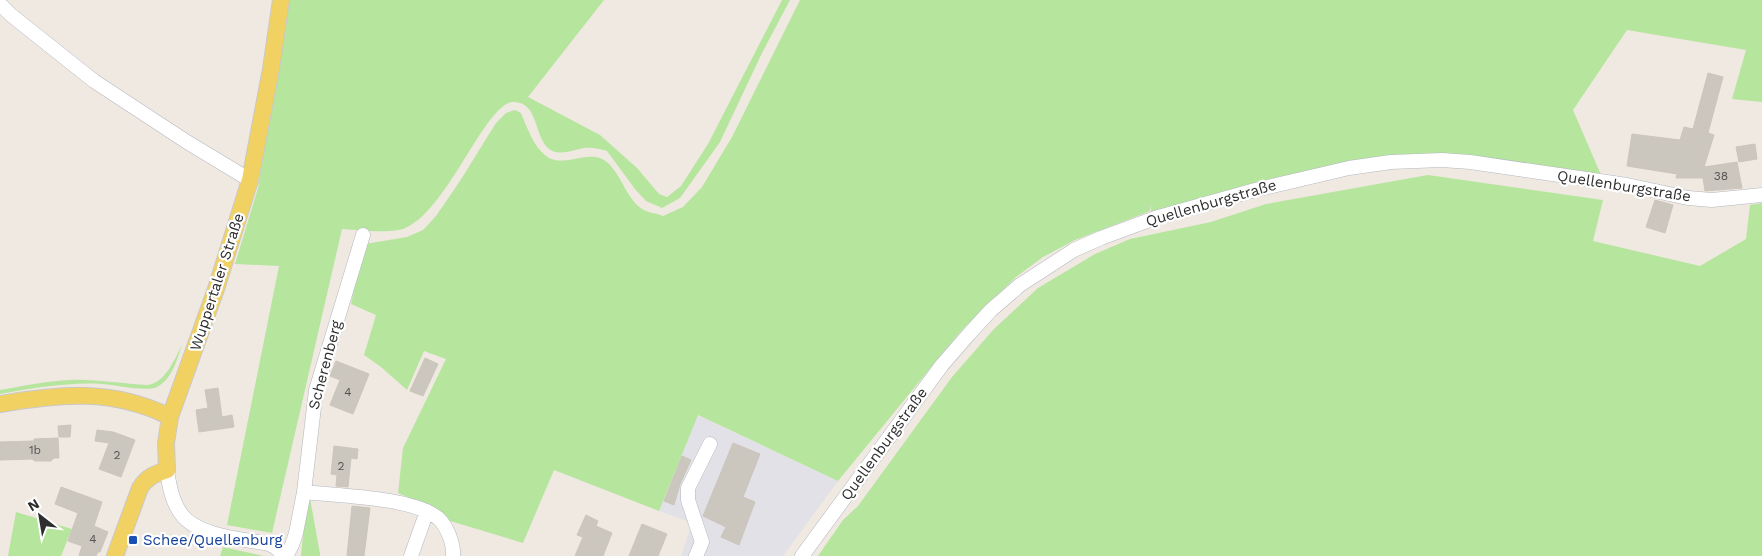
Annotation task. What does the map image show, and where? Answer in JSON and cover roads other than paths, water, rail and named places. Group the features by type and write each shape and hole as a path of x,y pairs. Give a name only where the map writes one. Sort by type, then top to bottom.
{"main road":[{"name":"Wuppertaler Straße","path":"166,470 166,443 170,417 216,289 250,180 271,70 280,0"},
{"path":"0,404 74,395 91,396 113,398 138,404 170,417"},
{"path":"115,556 140,488 145,480 166,470"}],"street":[{"path":"0,4 11,15 94,81 187,142 250,180"},
{"name":"Quellenburgstraße","path":"802,556 942,365 991,310 1020,285 1074,250 1101,238 1155,218 1255,190 1349,168 1401,161 1442,160 1470,162 1627,185 1712,200 1762,195"},
{"name":"Scherenberg","path":"285,556 292,545 296,533 304,492 316,390 363,235"},
{"path":"696,556 702,542 688,500 688,488 710,444"},
{"name":"Wuppertaler Straße","path":"166,470 175,502 182,515 192,524 206,531 269,544 285,556"},
{"path":"304,492 398,502 427,511 440,519 454,548 453,556"},
{"path":"411,556 427,511"}],"place":[{"name":"Schee/Quellenburg","path":"133,540"}]}
